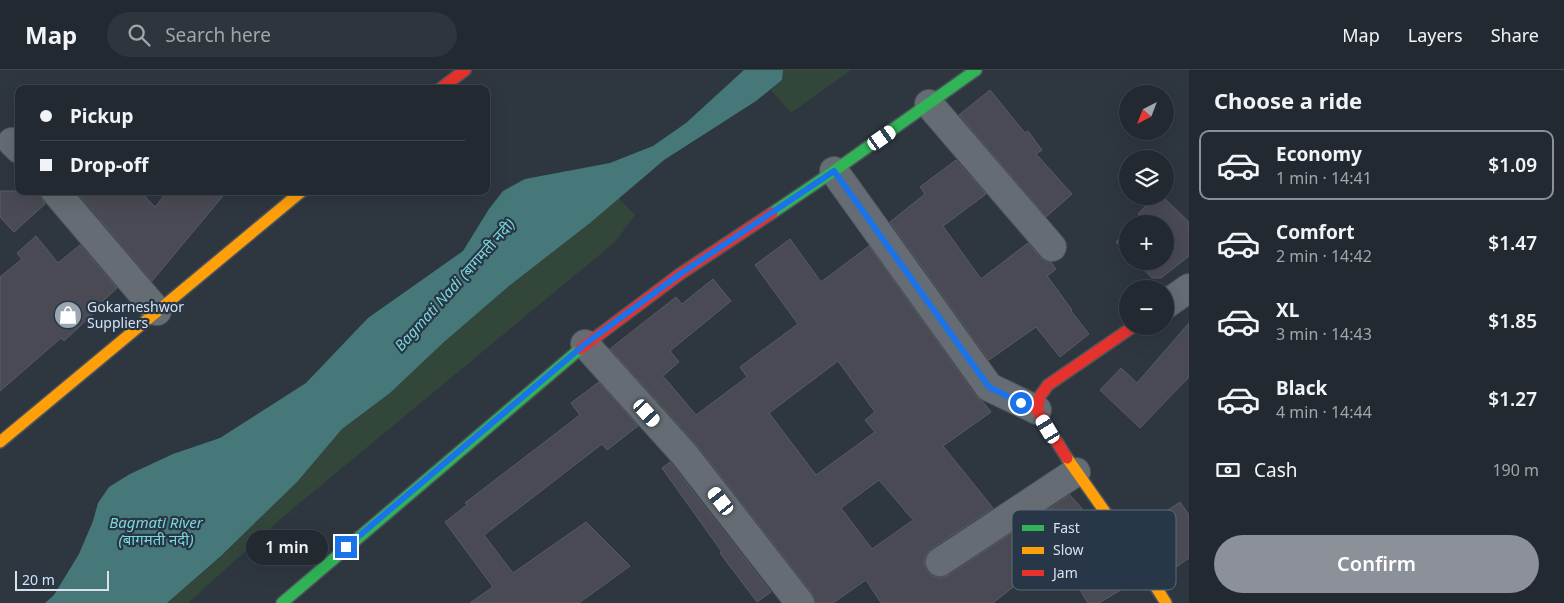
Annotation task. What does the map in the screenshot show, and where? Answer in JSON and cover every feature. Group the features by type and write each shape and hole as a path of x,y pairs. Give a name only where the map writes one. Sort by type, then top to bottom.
{"street":[{"path":"445,85 465,70"},
{"path":"282,603 585,344 680,274 834,171 976,70"},
{"path":"929,104 1052,247"},
{"path":"834,171 989,387 1037,410 1076,472 1103,510"},
{"path":"58,195 157,311"},
{"path":"0,442 297,195"},
{"path":"1174,299 1189,288"},
{"path":"1037,410 1040,396 1048,385 1121,335"},
{"path":"585,344 684,454 800,603"},
{"path":"1019,510 1076,472"},
{"path":"940,562 1012,514"},
{"path":"1158,590 1166,603"}],"shaded area":[{"path":"783,70 851,70 791,113 771,90 782,80"},
{"path":"619,198 635,215 615,242 284,516 188,603 167,603 222,556 297,482 342,429 390,393 444,342 509,286"}],"water":[{"name":"Bagmati River (बागमती नदी)","path":"744,70 783,70 782,80 756,101 664,160 590,223 509,286 444,342 390,393 342,429 297,482 221,556 167,603 45,603 54,595 79,554 93,521 98,503 109,487 130,474 173,454 220,438 306,383 368,318 463,251 489,209 503,191 525,179 610,163 653,146 686,123"}],"building":[{"path":"990,90 1025,133 1028,131 1042,150 1036,154 1072,194 1046,217 959,115"},
{"path":"956,160 986,194 943,226 981,279 1028,243 1041,258 1046,262 1051,262 1056,269 1047,276 1089,334 1060,357 1036,327 989,360 890,222 925,194 920,187"},
{"path":"0,191 15,191 15,195 40,195 45,204 14,232 0,217"},
{"path":"79,195 144,195 155,207 165,195 224,195 152,281"},
{"path":"1146,205 1171,205 1189,222 1189,256 1174,268 1174,215 1138,214"},
{"path":"36,236 58,263 80,245 117,288 64,341 61,338 0,391 0,277 22,259 17,253"},
{"path":"790,239 821,282 869,246 976,396 991,412 943,446 993,508 931,549 926,555 924,562 927,571 933,576 940,578 949,575 1012,533 1012,588 993,603 881,603 866,580 833,603 815,603 812,593 696,444 610,349 676,297 682,304 713,279 731,301 670,351 679,362 663,376 696,415 747,377 740,367 798,324 755,265","holes":["838,361 875,412 865,420 875,432 816,475 769,413","879,480 913,520 872,549 841,508"]},
{"path":"1144,270 1171,270 1161,278 1152,278"},
{"path":"1189,323 1189,377 1140,428 1100,390 1121,368 1137,383"},
{"path":"599,382 638,426 607,450 602,444 484,535 513,573 586,522 630,566 579,603 470,603 493,587 445,522 467,505 465,503 580,415 571,403"},
{"path":"670,462 771,592 757,602 720,553 722,552 662,468"},
{"path":"1070,495 1083,510 1047,510"},
{"path":"1180,502 1189,515 1189,558 1176,567 1176,510 1168,510"},
{"path":"1080,590 1121,590 1099,603 1088,603"}],"traffic: fast":[{"path":"772,213 976,70"},
{"path":"282,603 580,349"}],"traffic: slow":[{"path":"0,442 297,195"},
{"path":"1067,458 1104,510"},
{"path":"1158,590 1166,603"}],"traffic: jam":[{"path":"445,85 465,70"},
{"path":"580,349 680,274 772,213"},
{"path":"1067,458 1037,410 1040,396 1048,385 1121,335"}],"place":[{"name":"Gokarneshwor Suppliers","path":"68,315"}],"route":[{"path":"346,547 585,344 680,274 834,171 989,387 1021,403"}],"water label":[{"name":"Bagmati Nadi (बागमती नदी)","path":"455,285"}]}
